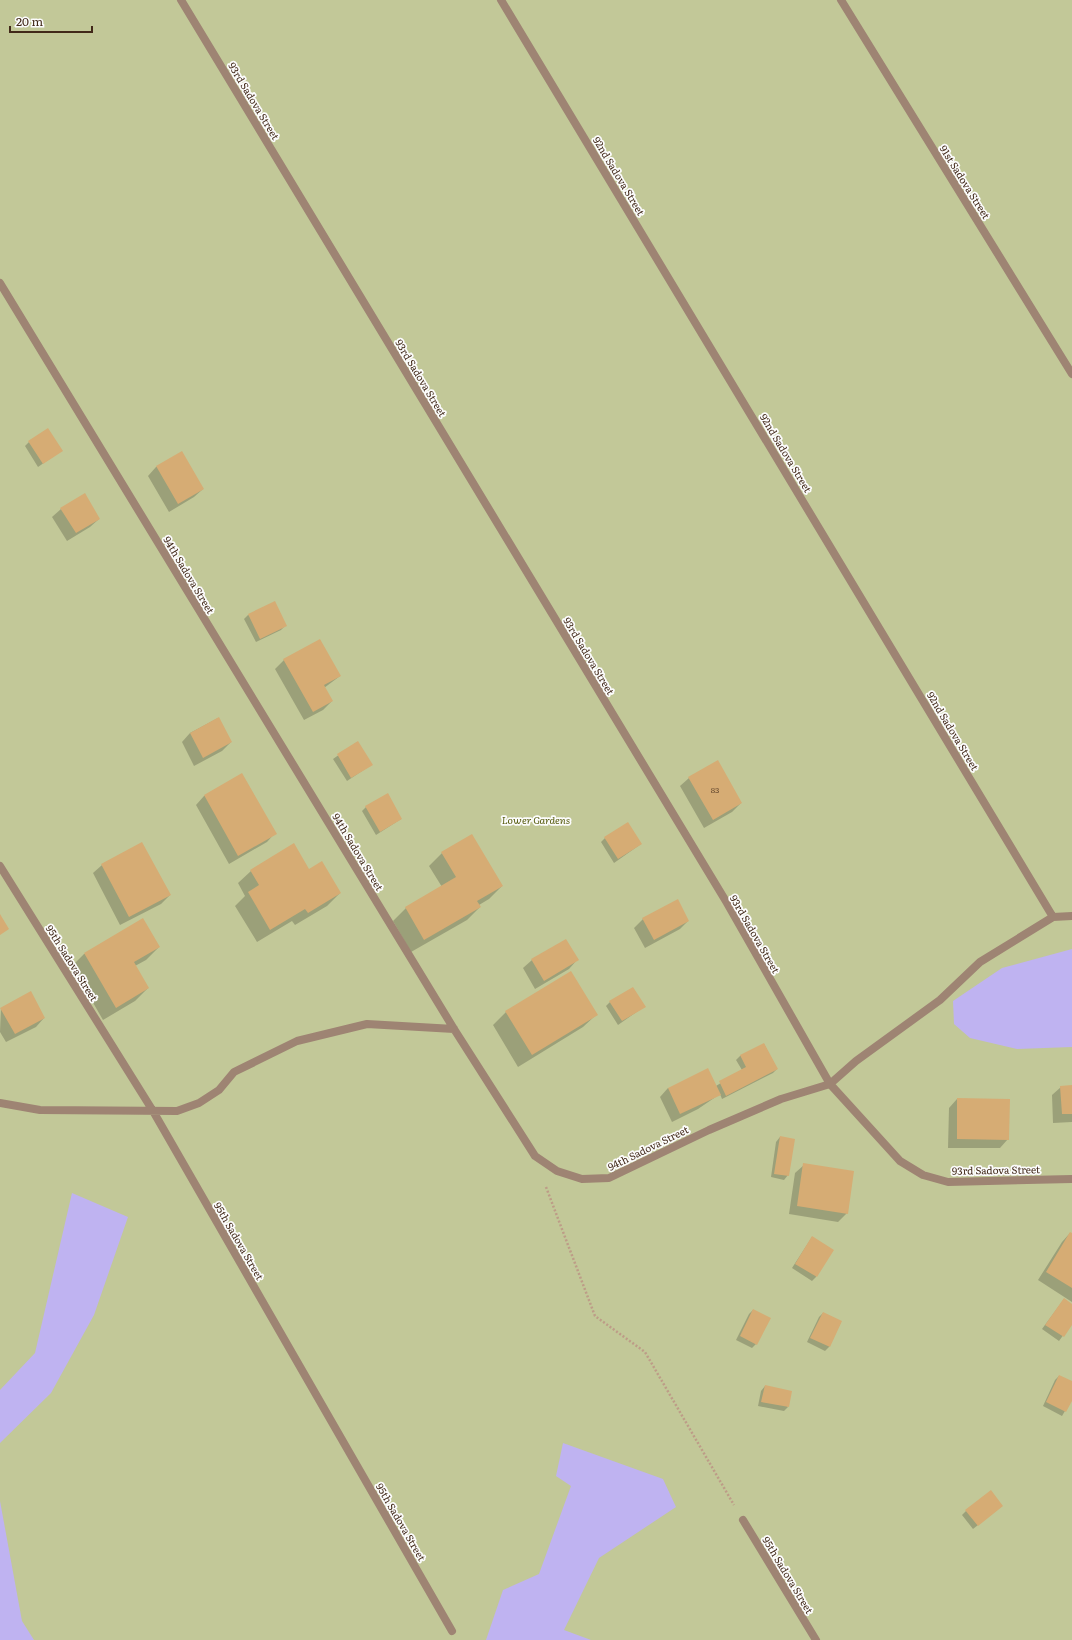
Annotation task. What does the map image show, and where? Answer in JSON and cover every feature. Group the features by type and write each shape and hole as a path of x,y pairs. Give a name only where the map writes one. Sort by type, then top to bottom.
{"street":[{"name":"93rd Sadova Street","path":"181,0 727,903 830,1084 900,1161 923,1175 948,1182 1072,1179"},
{"name":"92nd Sadova Street","path":"501,0 1053,917"},
{"name":"91st Sadova Street","path":"841,0 1072,374"},
{"name":"94th Sadova Street","path":"0,283 454,1030 535,1156 557,1171 582,1179 609,1178 709,1130 781,1098 830,1084"},
{"name":"95th Sadova Street","path":"0,866 153,1111 452,1631"},
{"path":"830,1084 856,1061 940,1000 980,962 1053,917 1072,916"},
{"path":"0,1103 40,1110 177,1111 199,1103 219,1090 234,1072 297,1041 367,1024 454,1030"},
{"name":"95th Sadova Street","path":"743,1520 816,1640"}],"path":[{"path":"546,1185 595,1316 644,1352 743,1520"}],"green space":[{"name":"Lower Gardens","path":"0,0 1072,0 1072,1640 0,1640"}],"shaded area":[{"path":"1072,949 1072,1047 1017,1049 970,1038 954,1024 953,1001 1002,968"},
{"path":"72,1193 128,1217 94,1315 51,1393 0,1443 0,1390 35,1353"},
{"path":"563,1443 663,1479 676,1507 599,1558 564,1630 591,1640 486,1640 503,1590 539,1574 571,1486 556,1476"},
{"path":"0,1501 22,1621 34,1640 0,1640"}],"building":[{"path":"48,428 63,451 43,464 28,441"},
{"path":"182,451 204,489 178,504 156,466"},
{"path":"85,493 100,519 76,533 60,508"},
{"path":"275,601 287,626 260,639 248,614"},
{"path":"320,639 341,676 324,685 333,701 313,712 283,659"},
{"path":"219,717 232,742 203,758 190,733"},
{"path":"358,741 373,765 351,778 337,754"},
{"path":"718,760 742,803 713,820 688,777"},
{"path":"242,773 277,834 238,856 204,795"},
{"path":"388,793 402,819 380,832 365,806"},
{"path":"628,822 642,844 618,859 604,837"},
{"path":"472,834 503,886 477,901 481,907 424,940 405,907 456,877 441,852"},
{"path":"142,842 171,895 129,917 101,864"},
{"path":"294,843 309,869 322,861 341,893 308,913 305,909 270,930 248,892 259,885 250,870"},
{"path":"678,899 689,921 654,940 642,918"},
{"path":"0,914 9,929 0,935"},
{"path":"143,918 160,947 134,962 149,988 116,1008 84,953"},
{"path":"566,939 579,960 544,981 531,959"},
{"path":"571,971 598,1015 532,1055 505,1011"},
{"path":"633,987 646,1007 622,1021 609,1001"},
{"path":"31,991 45,1018 15,1034 0,1008"},
{"path":"764,1043 778,1069 726,1096 719,1081 746,1067 740,1055"},
{"path":"708,1068 721,1095 680,1114 668,1088"},
{"path":"1072,1085 1072,1114 1062,1114 1060,1086"},
{"path":"957,1098 1010,1099 1009,1140 957,1139"},
{"path":"780,1136 795,1139 789,1176 774,1174"},
{"path":"803,1163 854,1171 848,1214 797,1206"},
{"path":"1070,1232 1072,1233 1072,1288 1046,1272"},
{"path":"812,1236 834,1250 817,1277 795,1264"},
{"path":"1064,1298 1072,1304 1072,1325 1064,1337 1045,1325"},
{"path":"753,1309 771,1318 757,1345 740,1336"},
{"path":"823,1312 842,1321 830,1347 810,1338"},
{"path":"1059,1375 1072,1381 1072,1401 1066,1412 1046,1402"},
{"path":"765,1385 792,1391 789,1407 761,1402"},
{"path":"991,1490 1003,1506 978,1526 965,1510"}]}
